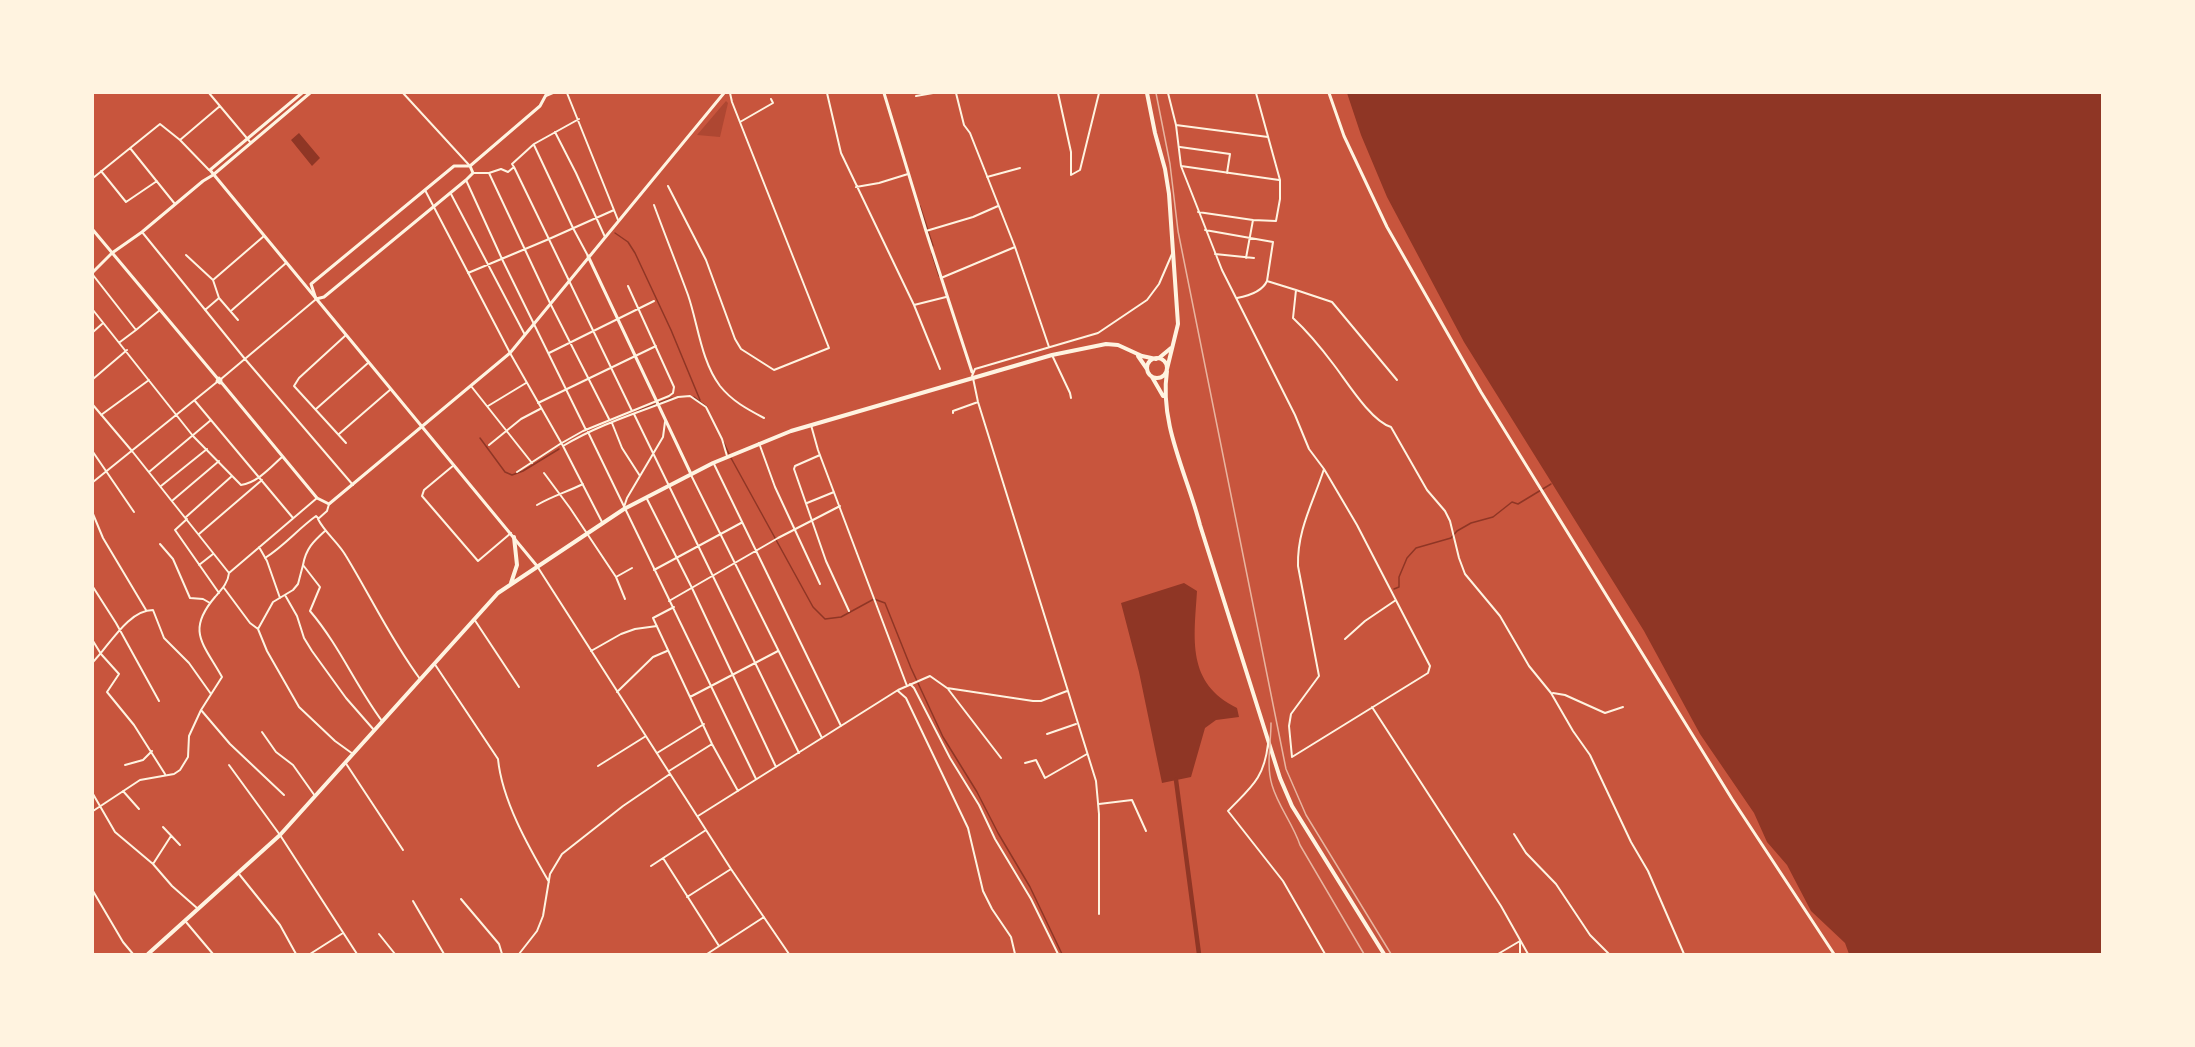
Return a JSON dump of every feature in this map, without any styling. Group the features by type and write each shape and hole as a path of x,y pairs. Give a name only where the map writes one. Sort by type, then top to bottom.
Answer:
{"main road":[{"path":"1147,93 1165,169 1173,251 1178,324 1164,390 1171,435 1192,494 1280,778 1292,806 1384,954"},
{"path":"1148,371 1150,361 1169,351 1176,339"},
{"path":"148,954 184,919 280,835 498,593 602,522 646,497 728,456 811,425 973,375 1106,344 1124,347 1142,359 1165,400"},
{"path":"1135,353 1165,362 1167,370"},
{"path":"1151,375 1160,377 1167,370"},
{"path":"511,584 517,565 512,535"}],"street":[{"path":"209,93 251,143"},
{"path":"206,179 210,170 302,93"},
{"path":"136,330 93,273 112,253 213,175 310,93"},
{"path":"403,93 470,166 473,173"},
{"path":"316,299 311,284 454,166 470,166 540,106 547,94 554,93"},
{"path":"567,93 618,220"},
{"path":"318,519 327,511 329,504 510,353 724,93"},
{"path":"668,186 706,260 735,339 741,349 774,370 829,348 730,93"},
{"path":"827,93 842,153 856,187 930,340 940,369"},
{"path":"884,93 973,375 978,402 1096,781 1099,804 1099,914"},
{"path":"916,96 933,93"},
{"path":"956,93 964,125 970,134 1015,247 1049,346"},
{"path":"1059,93 1071,152 1071,175 1080,170 1099,93"},
{"path":"1168,93 1176,125 1181,166 1215,254 1295,415 1309,449 1324,469 1357,525 1430,666 1428,673 1292,757 1289,726 1291,714 1317,682 1319,676 1298,566 1298,548 1301,528 1312,506 1324,469"},
{"path":"1198,212 1253,220 1276,220 1280,199 1280,180 1256,93"},
{"path":"1329,93 1344,136 1387,227 1481,392 1732,799 1834,954"},
{"path":"740,122 773,103 771,99"},
{"path":"180,140 220,106"},
{"path":"579,119 534,144 512,164 799,753"},
{"path":"93,178 160,124 210,170 537,566 731,869 789,954"},
{"path":"1176,125 1268,137"},
{"path":"555,132 605,237"},
{"path":"534,144 719,534 822,738"},
{"path":"1179,146 1230,154 1227,173"},
{"path":"129,148 175,204"},
{"path":"1181,166 1280,180"},
{"path":"93,482 195,401 316,299 324,297 473,173 489,173 501,169 508,172 514,167"},
{"path":"987,177 1020,168"},
{"path":"102,171 126,202 157,181"},
{"path":"489,173 550,303 611,421 622,448 640,476"},
{"path":"856,187 908,174"},
{"path":"466,180 502,259 567,388 653,570 674,607 756,780"},
{"path":"425,190 602,522"},
{"path":"450,193 525,335"},
{"path":"654,205 688,296 709,367 718,384 729,396 738,404 764,418"},
{"path":"926,231 974,217 998,206"},
{"path":"468,273 614,210"},
{"path":"1246,258 1253,220"},
{"path":"93,230 316,498 329,504"},
{"path":"1205,230 1273,243 1265,285 1250,296 1237,298"},
{"path":"142,232 245,359 353,485"},
{"path":"213,280 264,236"},
{"path":"941,278 1015,247"},
{"path":"973,375 975,369 1098,333 1140,306 1153,294 1173,251"},
{"path":"1215,254 1254,258"},
{"path":"186,255 213,280 219,298 232,310 238,320"},
{"path":"232,310 286,263"},
{"path":"1267,281 1332,302 1397,380"},
{"path":"517,472 587,431 673,393 674,387 628,286"},
{"path":"1296,290 1293,318 1334,364 1369,412 1385,426 1391,428 1427,490 1450,520 1464,574 1500,616 1529,666 1551,693 1590,755 1630,842 1648,871 1684,954"},
{"path":"914,305 947,296"},
{"path":"205,310 219,298"},
{"path":"549,353 654,301"},
{"path":"93,310 193,436 241,485 259,477 282,457"},
{"path":"120,342 160,310"},
{"path":"93,332 103,323"},
{"path":"346,336 299,378 294,386 346,443"},
{"path":"538,403 656,346"},
{"path":"93,379 127,350"},
{"path":"1052,356 1071,398"},
{"path":"316,409 369,362"},
{"path":"101,415 149,380"},
{"path":"488,406 526,383"},
{"path":"471,386 532,463"},
{"path":"339,434 391,389"},
{"path":"633,412 678,397 690,396 706,407 728,456"},
{"path":"195,401 293,518"},
{"path":"953,413 962,407 978,402"},
{"path":"93,405 187,518 229,573"},
{"path":"489,445 521,419 541,409"},
{"path":"149,472 211,420"},
{"path":"624,509 627,498 663,437 665,422"},
{"path":"811,425 820,455 909,684 919,697 950,758 979,804 995,839 1031,899 1058,954"},
{"path":"759,443 775,487 820,584"},
{"path":"161,486 207,449"},
{"path":"93,452 134,512"},
{"path":"820,455 795,466 826,561 849,610"},
{"path":"172,500 219,461"},
{"path":"713,463 841,726"},
{"path":"454,465 424,490 422,496 478,561 512,535"},
{"path":"544,473 616,577 625,599"},
{"path":"219,593 174,530 232,476"},
{"path":"199,534 262,480"},
{"path":"537,505 554,495 560,495 583,484"},
{"path":"807,503 834,492"},
{"path":"646,497 692,588 776,767"},
{"path":"93,811 140,780 174,774 184,765 188,758 189,736 201,710 222,677 204,644 198,628 199,619 224,588 229,573 316,498"},
{"path":"669,601 778,538 840,506"},
{"path":"93,514 103,538 146,610"},
{"path":"265,558 278,550 316,516 341,547 400,651 420,679"},
{"path":"653,570 741,523"},
{"path":"258,629 273,602 285,596 298,584 308,547 326,531"},
{"path":"160,544 173,559 190,598 202,599 210,603"},
{"path":"259,547 280,598"},
{"path":"199,565 214,554"},
{"path":"303,565 320,587 310,611 331,639 369,704 382,721"},
{"path":"616,577 632,568"},
{"path":"93,587 159,701"},
{"path":"224,588 250,623 258,629 267,651 299,707 335,741 353,754"},
{"path":"285,596 297,616 304,638 312,651 345,698 374,730"},
{"path":"1345,639 1365,621 1396,600"},
{"path":"674,607 653,618 712,744 738,791"},
{"path":"93,662 114,639 119,629 146,610 153,609 164,638 189,663 212,694"},
{"path":"474,618 519,687"},
{"path":"591,651 621,634 635,629 657,626"},
{"path":"93,641 119,674 107,692 152,751 165,775"},
{"path":"617,692 653,657 669,650"},
{"path":"690,697 778,651"},
{"path":"434,663 498,759 500,776 514,815 549,882"},
{"path":"698,816 898,690 930,676 947,688 1001,758"},
{"path":"947,688 1032,701 1041,701 1067,690"},
{"path":"898,690 906,698 968,828 983,891 1011,938 1015,954"},
{"path":"1551,693 1565,695 1605,713 1623,707"},
{"path":"1372,707 1501,906 1528,954"},
{"path":"201,710 230,744 284,795"},
{"path":"657,753 704,724"},
{"path":"1047,734 1077,724"},
{"path":"262,732 276,752 293,765 315,796"},
{"path":"598,766 646,736"},
{"path":"1269,738 1267,758 1256,784 1228,811 1283,881 1325,954"},
{"path":"519,954 537,931 543,916 550,874 566,850 623,806 712,744"},
{"path":"125,765 138,762 152,751"},
{"path":"1024,763 1036,760 1045,778 1087,754"},
{"path":"345,762 403,850"},
{"path":"229,765 280,835 357,954"},
{"path":"123,790 139,808"},
{"path":"93,794 115,832 153,864 172,886 197,908"},
{"path":"1099,804 1132,800 1146,831"},
{"path":"163,827 180,845"},
{"path":"651,866 706,830"},
{"path":"1514,834 1526,853 1556,884 1590,935 1609,954"},
{"path":"153,864 171,836"},
{"path":"663,858 719,946"},
{"path":"687,897 731,869"},
{"path":"238,873 280,926 296,954"},
{"path":"93,891 133,954"},
{"path":"461,899 499,944 502,954"},
{"path":"413,901 444,954"},
{"path":"707,954 765,917"},
{"path":"184,919 213,954"},
{"path":"310,954 343,933"},
{"path":"379,934 395,954"},
{"path":"1498,954 1520,941"},
{"path":"1520,941 1520,954"},
{"path":"1600,954 1606,950"}],"shaded area":[{"path":"1347,93 2102,93 2102,954 1849,954 1845,943 1811,911 1787,865 1767,842 1754,813 1700,734 1644,631 1464,342 1387,197 1361,135"},
{"path":"726,101 728,103 720,137 697,135"},
{"path":"299,133 320,158 312,166 291,140"},
{"path":"1184,583 1197,591 1195,643 1201,673 1209,686 1221,698 1237,708 1239,717 1216,720 1205,728 1191,777 1162,783 1139,672 1121,603"}],"waterway":[{"path":"920,206 933,246"},
{"path":"615,233 628,242 635,253 700,400"},
{"path":"932,254 939,276"},
{"path":"694,397 707,407"},
{"path":"638,411 672,398"},
{"path":"480,438 505,472 512,475 523,471 559,449"},
{"path":"724,443 729,454"},
{"path":"731,458 813,607 825,619 841,617 874,599 885,603 911,668 943,737 977,792 1030,887 1062,954"},
{"path":"1394,589 1399,587 1399,577 1407,558 1416,548 1451,538 1457,531 1471,523 1493,517 1512,502 1518,504 1551,484"},
{"path":"1176,780 1199,954"}],"railway":[{"path":"1156,93 1170,164 1178,231 1286,769 1306,815 1391,954"},
{"path":"1271,723 1269,770 1275,793 1300,845 1364,954"}]}
